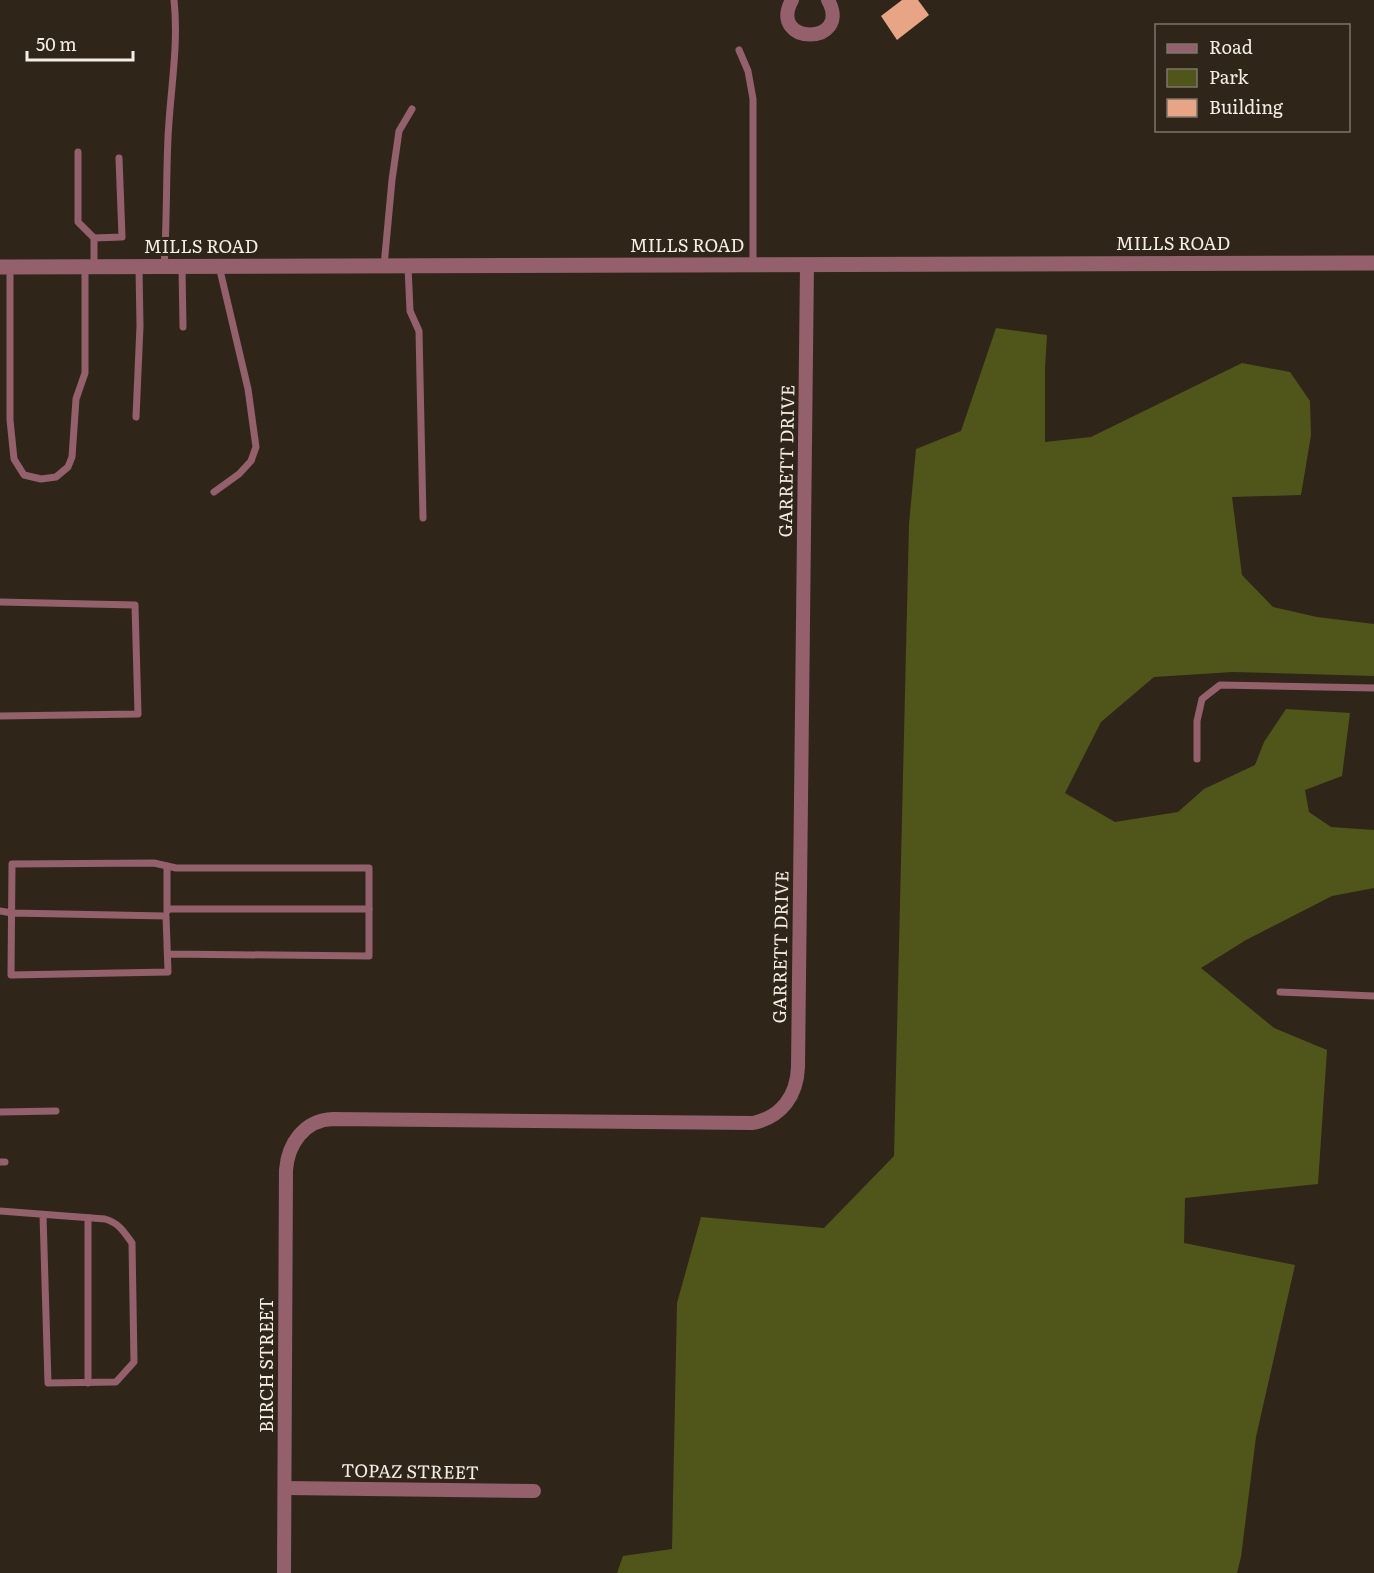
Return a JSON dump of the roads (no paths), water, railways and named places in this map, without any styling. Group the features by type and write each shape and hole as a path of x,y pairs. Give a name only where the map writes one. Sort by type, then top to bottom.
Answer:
{"street":[{"path":"792,0 788,8 789,23 799,33 807,36 821,33 831,22 832,7 828,0"},
{"name":"MILLS ROAD","path":"5,267 1374,263"},
{"name":"GARRETT DRIVE","path":"287,1156 299,1135 313,1124 328,1119 753,1123 774,1115 790,1099 796,1084 798,1067 807,265"},
{"name":"BIRCH STREET","path":"284,1573 287,1156"},
{"name":"TOPAZ STREET","path":"285,1488 534,1491"}],"lane":[{"path":"164,267 168,139 175,35 174,0"},
{"path":"739,50 748,71 753,99 753,265"},
{"path":"384,266 399,132 412,109"},
{"path":"78,152 78,222 94,238 122,237 119,158"},
{"path":"5,267 9,420 14,459 24,475 41,479 56,477 68,467 72,457 76,399 85,373 90,266 94,238"},
{"path":"214,492 239,474 251,460 256,447 248,389 219,266"},
{"path":"408,266 410,311 419,331 423,519"},
{"path":"136,417 140,326 139,267"},
{"path":"182,267 183,327"},
{"path":"0,602 135,605 138,714 0,716"},
{"path":"1197,759 1197,721 1202,699 1220,685 1374,688"},
{"path":"167,866 168,972 11,975 12,864 154,863 176,868 369,868 369,956 168,954"},
{"path":"0,912 167,913 369,909"},
{"path":"1280,992 1374,996"},
{"path":"0,1112 56,1111"},
{"path":"0,1211 88,1218 114,1222 132,1243 134,1362 116,1382 48,1383 43,1215"},
{"path":"88,1218 88,1383"}]}
